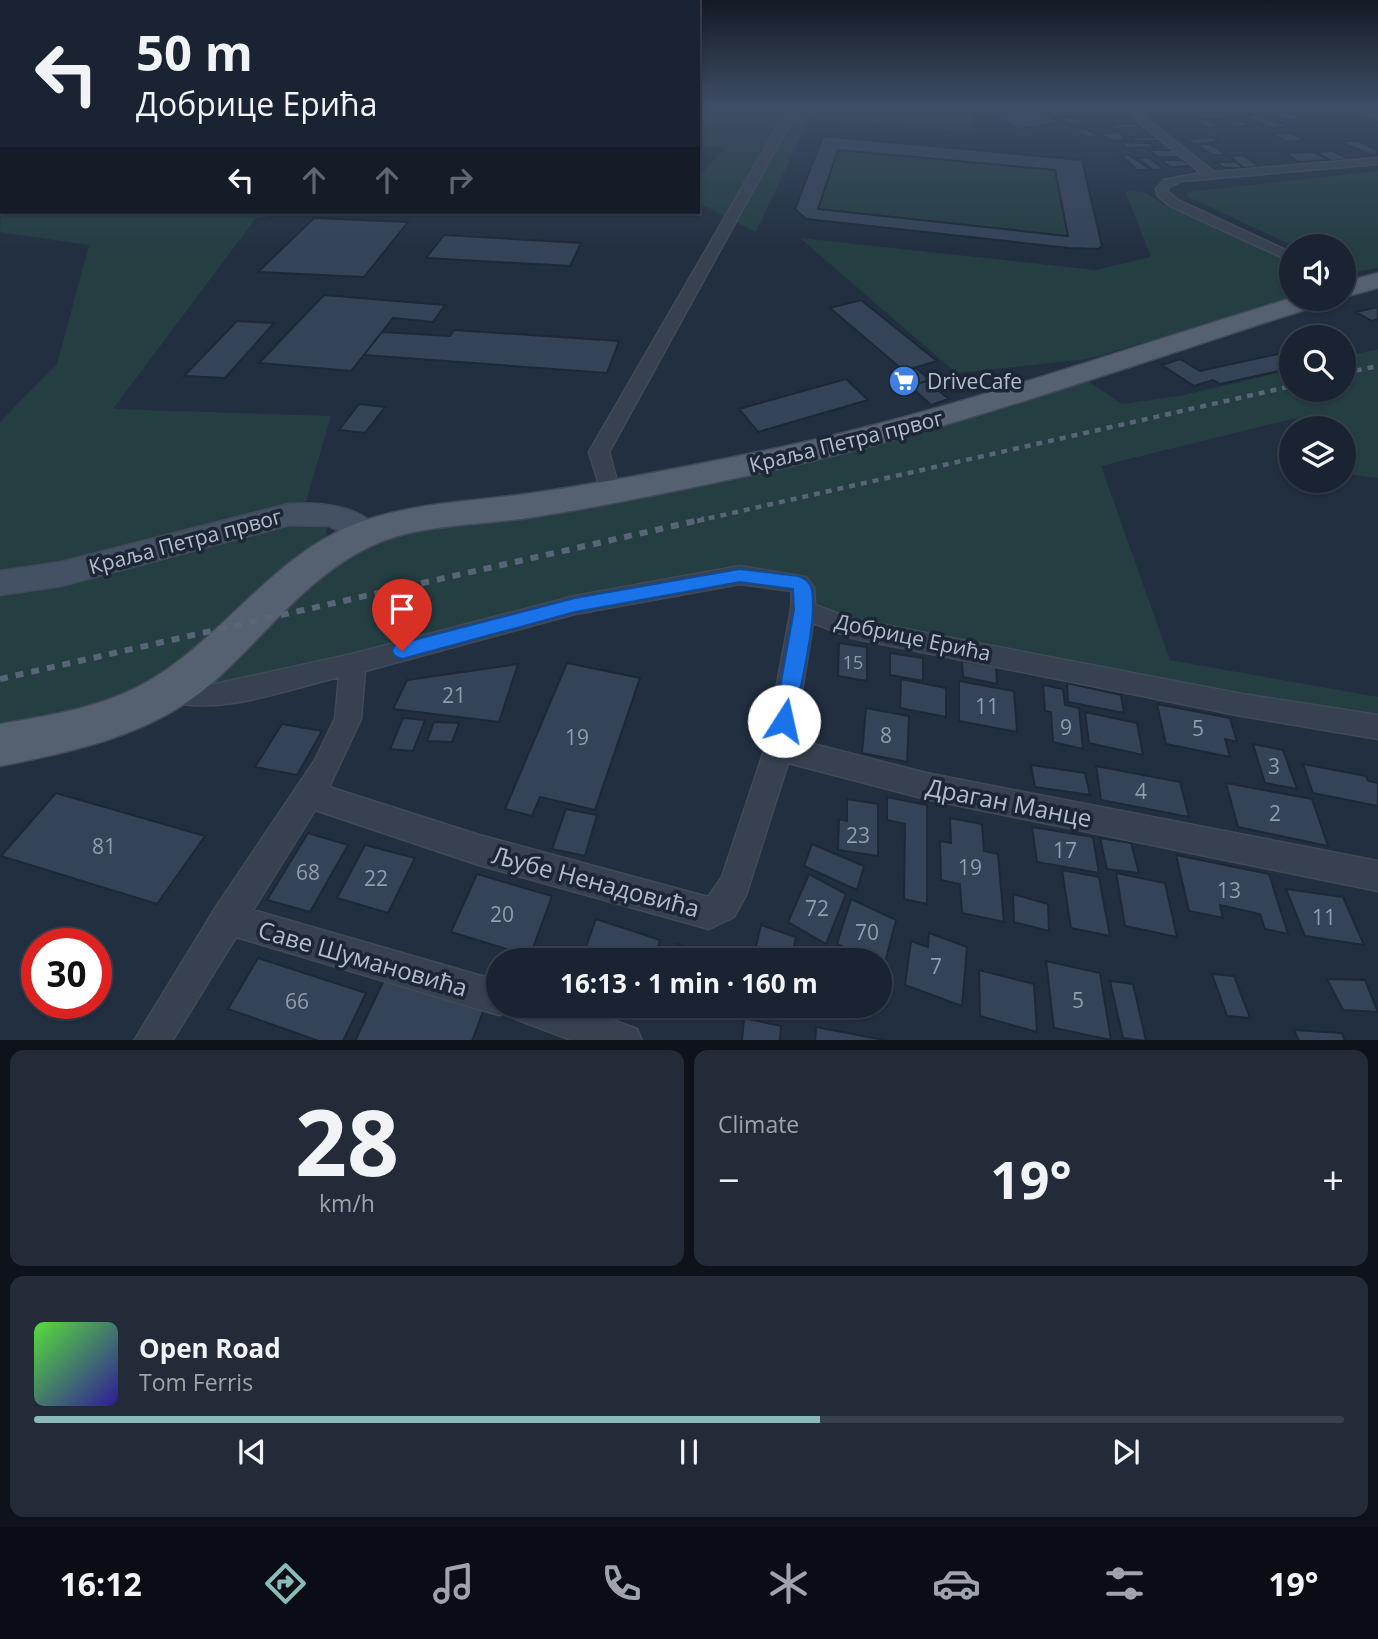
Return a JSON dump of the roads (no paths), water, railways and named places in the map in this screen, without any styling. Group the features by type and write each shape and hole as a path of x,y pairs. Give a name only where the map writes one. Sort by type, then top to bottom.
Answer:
{"main road":[{"path":"1356,285 1378,280"},
{"name":"Краља Петра првог","path":"0,745 93,726 138,709 170,691 277,590 311,565 366,534 408,522 610,492 796,456 892,432 1279,310"},
{"name":"Краља Петра првог","path":"0,583 61,574 277,516 303,512 328,514 357,525 366,534"}],"street":[{"path":"610,492 599,452 768,154"},
{"path":"1184,154 1211,175"},
{"path":"1279,252 1174,203 1161,193 1164,183 1211,175 1378,161"},
{"path":"170,691 188,696 215,695 352,664 575,605 740,575 798,583 803,588 803,610 779,748"},
{"name":"Добрице Ерића","path":"803,610 852,628 1242,705 1378,727"},
{"path":"151,1040 309,794 346,731 353,705 352,664"},
{"name":"Љубе Ненадовића","path":"309,794 480,850 709,913 723,906 735,884 779,748"},
{"name":"Драган Манце","path":"779,748 926,786 1378,876"},
{"name":"Саве Шумановића","path":"227,918 486,994"},
{"path":"559,1018 622,1040"}],"railway":[{"path":"1356,371 1378,366"},
{"path":"697,521 1279,389"},
{"path":"0,679 704,519"}],"place":[{"name":"DriveCafe","path":"904,381"}]}
